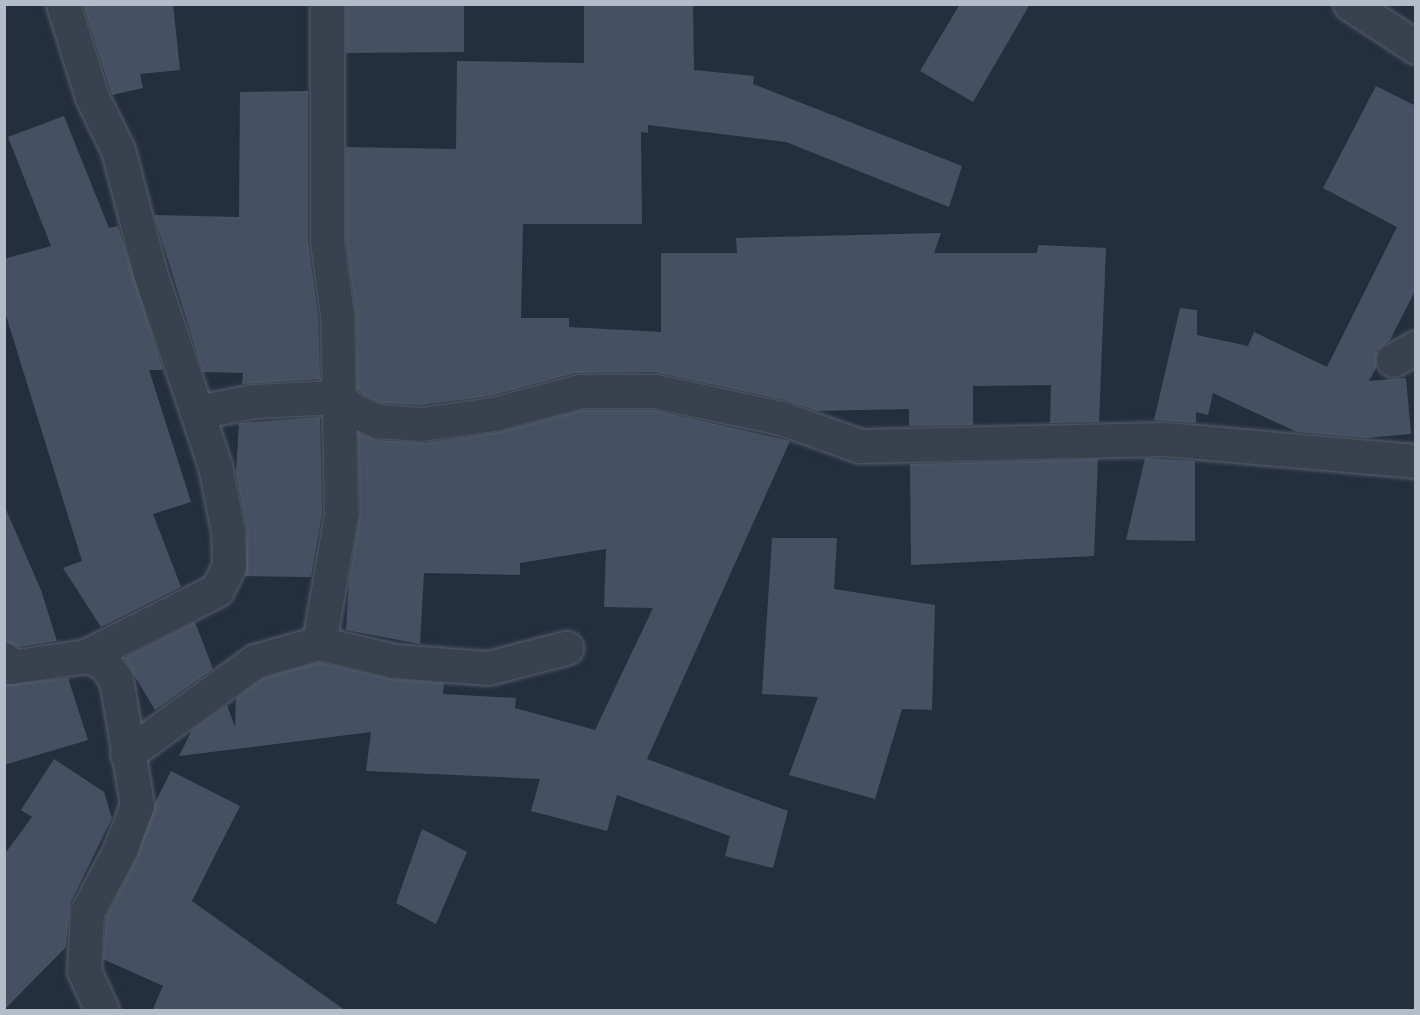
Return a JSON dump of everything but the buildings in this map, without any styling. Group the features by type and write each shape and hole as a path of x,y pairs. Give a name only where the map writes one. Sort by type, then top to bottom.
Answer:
{"street":[{"path":"6,665 86,656 217,590 229,566 228,531 215,466 150,273 118,150 92,98 63,4"},
{"path":"319,643 340,514 337,314 327,241 327,4"},
{"path":"1350,4 1416,47"},
{"path":"197,412 254,401 337,397 354,411 376,421 422,424 494,414 580,391 655,391 782,418 860,446 1164,439 1416,461"},
{"path":"127,754 255,661 319,643 394,661 488,668 566,648"},
{"path":"86,656 103,662 116,679 137,805 120,850 87,912 84,971 102,1011"}]}
